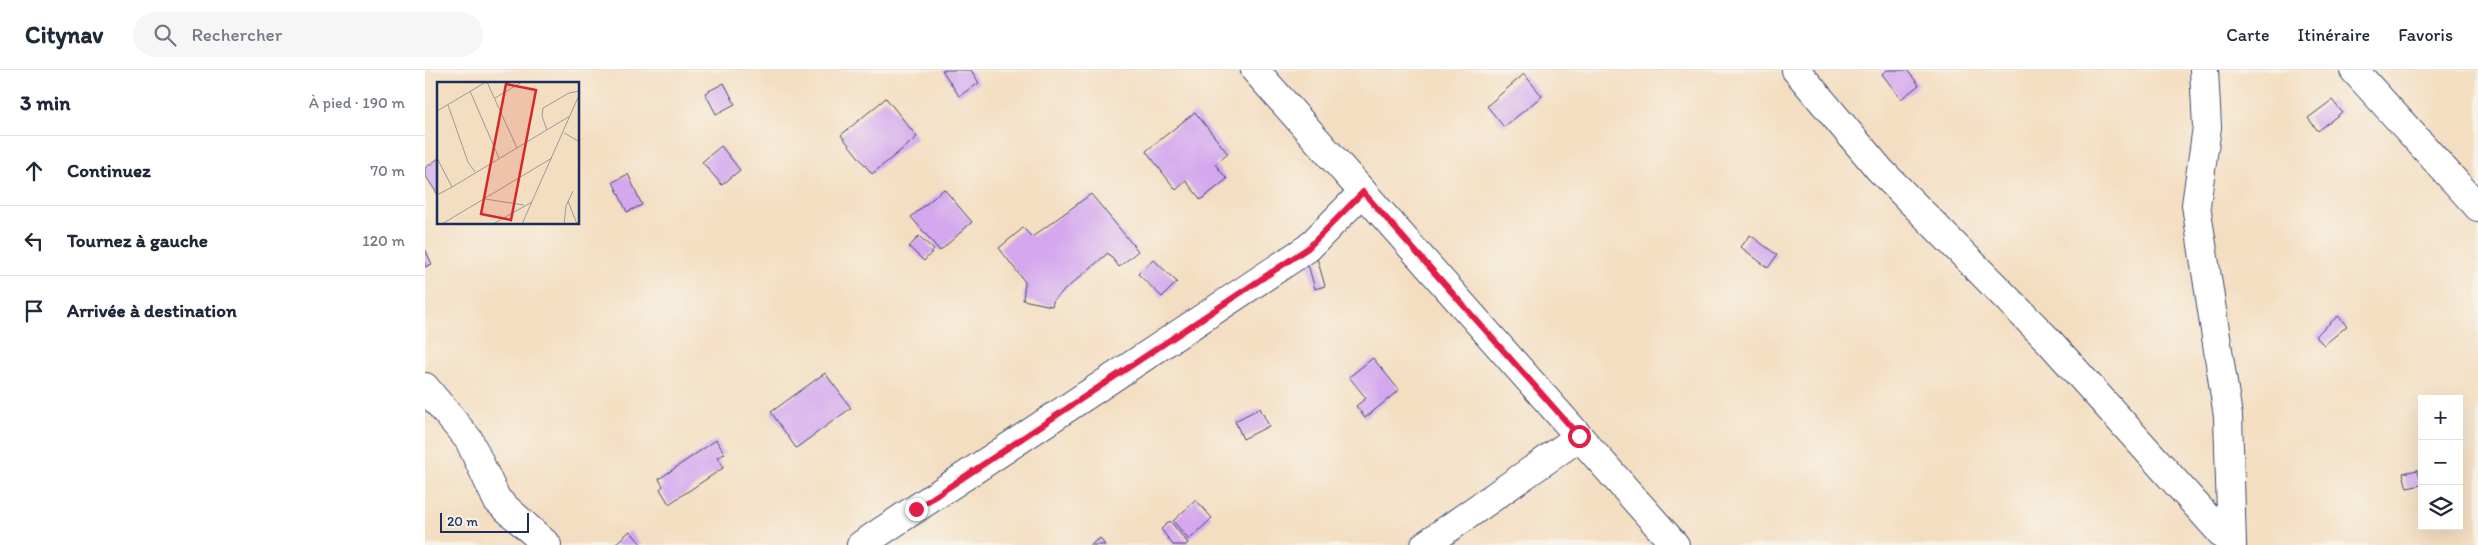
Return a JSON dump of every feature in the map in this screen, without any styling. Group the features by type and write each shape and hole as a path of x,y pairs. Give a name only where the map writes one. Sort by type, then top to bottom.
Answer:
{"street":[{"path":"1255,70 1675,545"},
{"path":"1796,70 1880,170 2049,341 2232,545"},
{"path":"2204,70 2207,127 2196,205 2228,416 2232,545"},
{"path":"2354,70 2478,207"},
{"path":"861,545 1308,248 1363,192"},
{"path":"425,387 469,440 497,500 547,545"},
{"path":"1425,545 1579,436"}],"building":[{"path":"942,70 971,70 979,83 959,96"},
{"path":"1887,70 1907,70 1919,85 1901,99 1882,74"},
{"path":"1524,74 1542,96 1504,127 1487,106"},
{"path":"724,83 735,104 716,114 705,93"},
{"path":"886,98 917,137 872,174 841,135"},
{"path":"2332,100 2342,112 2318,131 2308,118"},
{"path":"1195,112 1228,154 1215,164 1227,179 1201,200 1186,181 1176,190 1146,151"},
{"path":"721,146 740,170 722,185 702,162"},
{"path":"437,159 437,193 425,175 425,168"},
{"path":"628,174 642,205 627,212 613,182"},
{"path":"944,189 972,222 940,251 911,217"},
{"path":"1091,194 1138,251 1119,267 1108,253 1054,299 1052,306 1023,300 1025,282 999,248 1023,228 1032,237"},
{"path":"1750,235 1777,255 1768,268 1741,247"},
{"path":"919,236 934,250 924,261 909,247"},
{"path":"425,249 432,264 425,267"},
{"path":"1317,258 1325,286 1315,289 1307,261"},
{"path":"1153,259 1177,282 1162,297 1138,274"},
{"path":"2338,316 2347,326 2324,345 2315,336"},
{"path":"1373,358 1399,390 1365,418 1356,406 1366,398 1349,377"},
{"path":"825,373 851,408 796,448 771,412"},
{"path":"1260,408 1269,426 1243,439 1235,421"},
{"path":"716,440 725,454 717,457 723,468 669,504 660,489 663,486 659,479"},
{"path":"2418,470 2418,486 2407,488 2403,473"},
{"path":"1196,500 1212,518 1189,540 1173,521"},
{"path":"1170,521 1188,543 1186,545 1173,545 1161,529"},
{"path":"630,531 642,545 615,544"},
{"path":"1100,538 1105,545 1090,545"}],"route":[{"path":"916,509 1260,278 1308,248 1363,192 1579,436"}]}
